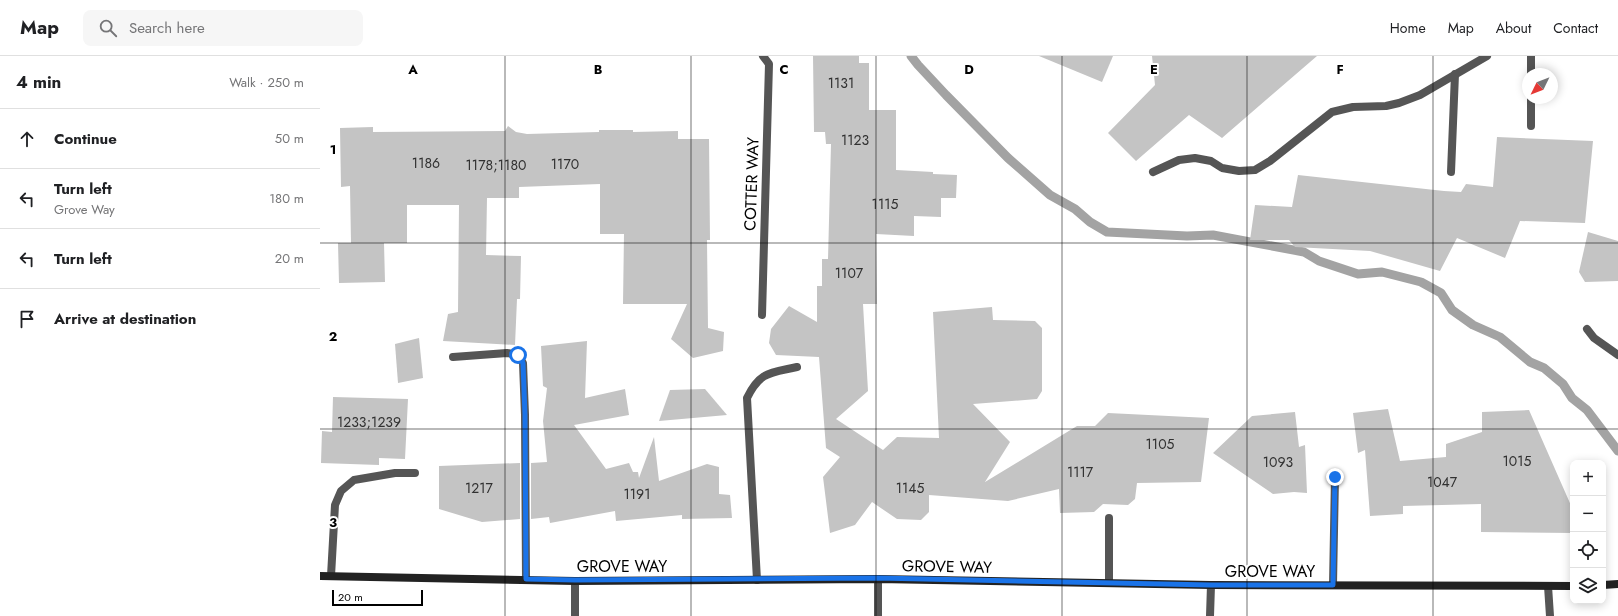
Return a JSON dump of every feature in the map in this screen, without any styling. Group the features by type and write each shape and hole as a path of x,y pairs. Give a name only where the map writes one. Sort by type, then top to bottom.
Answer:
{"main road":[{"name":"GROVE WAY","path":"320,576 575,580 757,580 878,578 1211,585 1570,586"},
{"path":"1606,585 1618,584"}],"street":[{"name":"COTTER WAY","path":"762,315 769,64 763,56"},
{"path":"1153,172 1179,160 1195,158 1211,161 1222,168 1239,171 1255,170 1270,161 1332,112 1353,107 1386,106 1399,103 1420,95 1487,56"},
{"path":"1531,56 1531,68"},
{"path":"1451,172 1455,74"},
{"path":"1531,104 1532,126"},
{"path":"1587,329 1594,338 1618,355"},
{"path":"453,357 507,353 518,355 523,363 525,415 526,579"},
{"path":"757,580 747,398 753,386 767,374 797,367"},
{"path":"331,576 335,504 341,491 354,480 395,474 415,474"},
{"path":"1333,585 1335,477"},
{"path":"1109,518 1109,583"},
{"path":"878,578 878,616"},
{"path":"575,580 575,616"},
{"path":"1210,616 1211,585"},
{"path":"1548,586 1550,616"}],"building":[{"path":"813,56 859,56 859,63 869,63 869,110 896,110 896,170 957,175 956,198 941,198 941,217 914,216 914,236 876,234 877,304 863,304 868,391 836,419 883,450 897,437 939,438 933,312 992,307 993,320 1035,321 1042,328 1042,391 1037,399 973,404 1010,442 985,482 1077,426 1095,426 1108,413 1209,418 1201,482 1137,483 1135,499 1128,505 1103,504 1094,512 1060,513 1059,489 1008,501 929,495 929,512 921,520 897,519 872,502 855,525 830,533 823,477 840,457 826,448 819,357 776,355 769,343 771,329 789,306 817,322 817,286 822,286 822,259 828,259 831,144 826,144 825,132 814,132"},
{"path":"1039,56 1113,56 1102,82"},
{"path":"1152,56 1317,56 1222,138 1189,115 1136,161 1108,133 1155,85"},
{"path":"508,126 516,132 527,134 599,132 599,130 633,130 633,132 678,131 678,139 709,139 710,240 707,240 708,328 724,332 723,351 693,358 671,339 687,304 623,304 624,234 600,234 600,184 519,187 519,198 487,198 486,255 521,256 520,299 517,299 515,345 443,341 448,314 458,312 459,205 407,205 407,243 384,243 385,282 339,283 338,243 351,243 350,186 341,187 340,128 373,127 373,132 505,131"},
{"path":"1497,137 1593,141 1585,223 1520,221 1505,258 1457,238 1440,271 1370,251 1295,247 1289,240 1250,240 1255,205 1292,207 1298,175 1444,191 1461,192 1466,184 1493,187"},
{"path":"1588,232 1618,241 1618,281 1585,282 1579,272"},
{"path":"419,338 423,378 398,383 395,344"},
{"path":"587,341 585,398 625,389 629,415 574,425 606,469 629,463 633,472 638,472 639,478 654,437 659,481 707,464 719,467 719,494 730,495 732,518 682,519 682,515 616,521 615,511 550,523 549,517 531,519 531,463 547,462 543,421 547,388 543,386 541,346"},
{"path":"705,389 727,415 659,421 670,390"},
{"path":"333,397 408,399 405,459 379,458 379,465 321,463 322,431 332,432"},
{"path":"1388,409 1400,461 1446,457 1446,444 1482,432 1482,412 1529,410 1570,503 1570,533 1481,532 1481,504 1403,506 1403,514 1370,516 1365,450 1358,453 1353,413"},
{"path":"1295,412 1299,447 1305,445 1307,493 1294,492 1273,494 1213,453 1252,416"},
{"path":"520,463 520,519 482,522 439,509 439,466"}],"waterway":[{"path":"911,56 946,95 1008,158 1050,195 1075,209 1090,222 1107,232 1187,236 1213,235 1304,252 1319,261 1358,274 1382,272 1421,282 1441,293 1452,310 1473,325 1500,337 1530,362 1544,368 1563,384 1572,398 1587,410 1618,451"}],"route":[{"path":"518,355 523,363 525,415 526,579 757,580 878,578 1211,585 1333,585 1335,477"}]}
